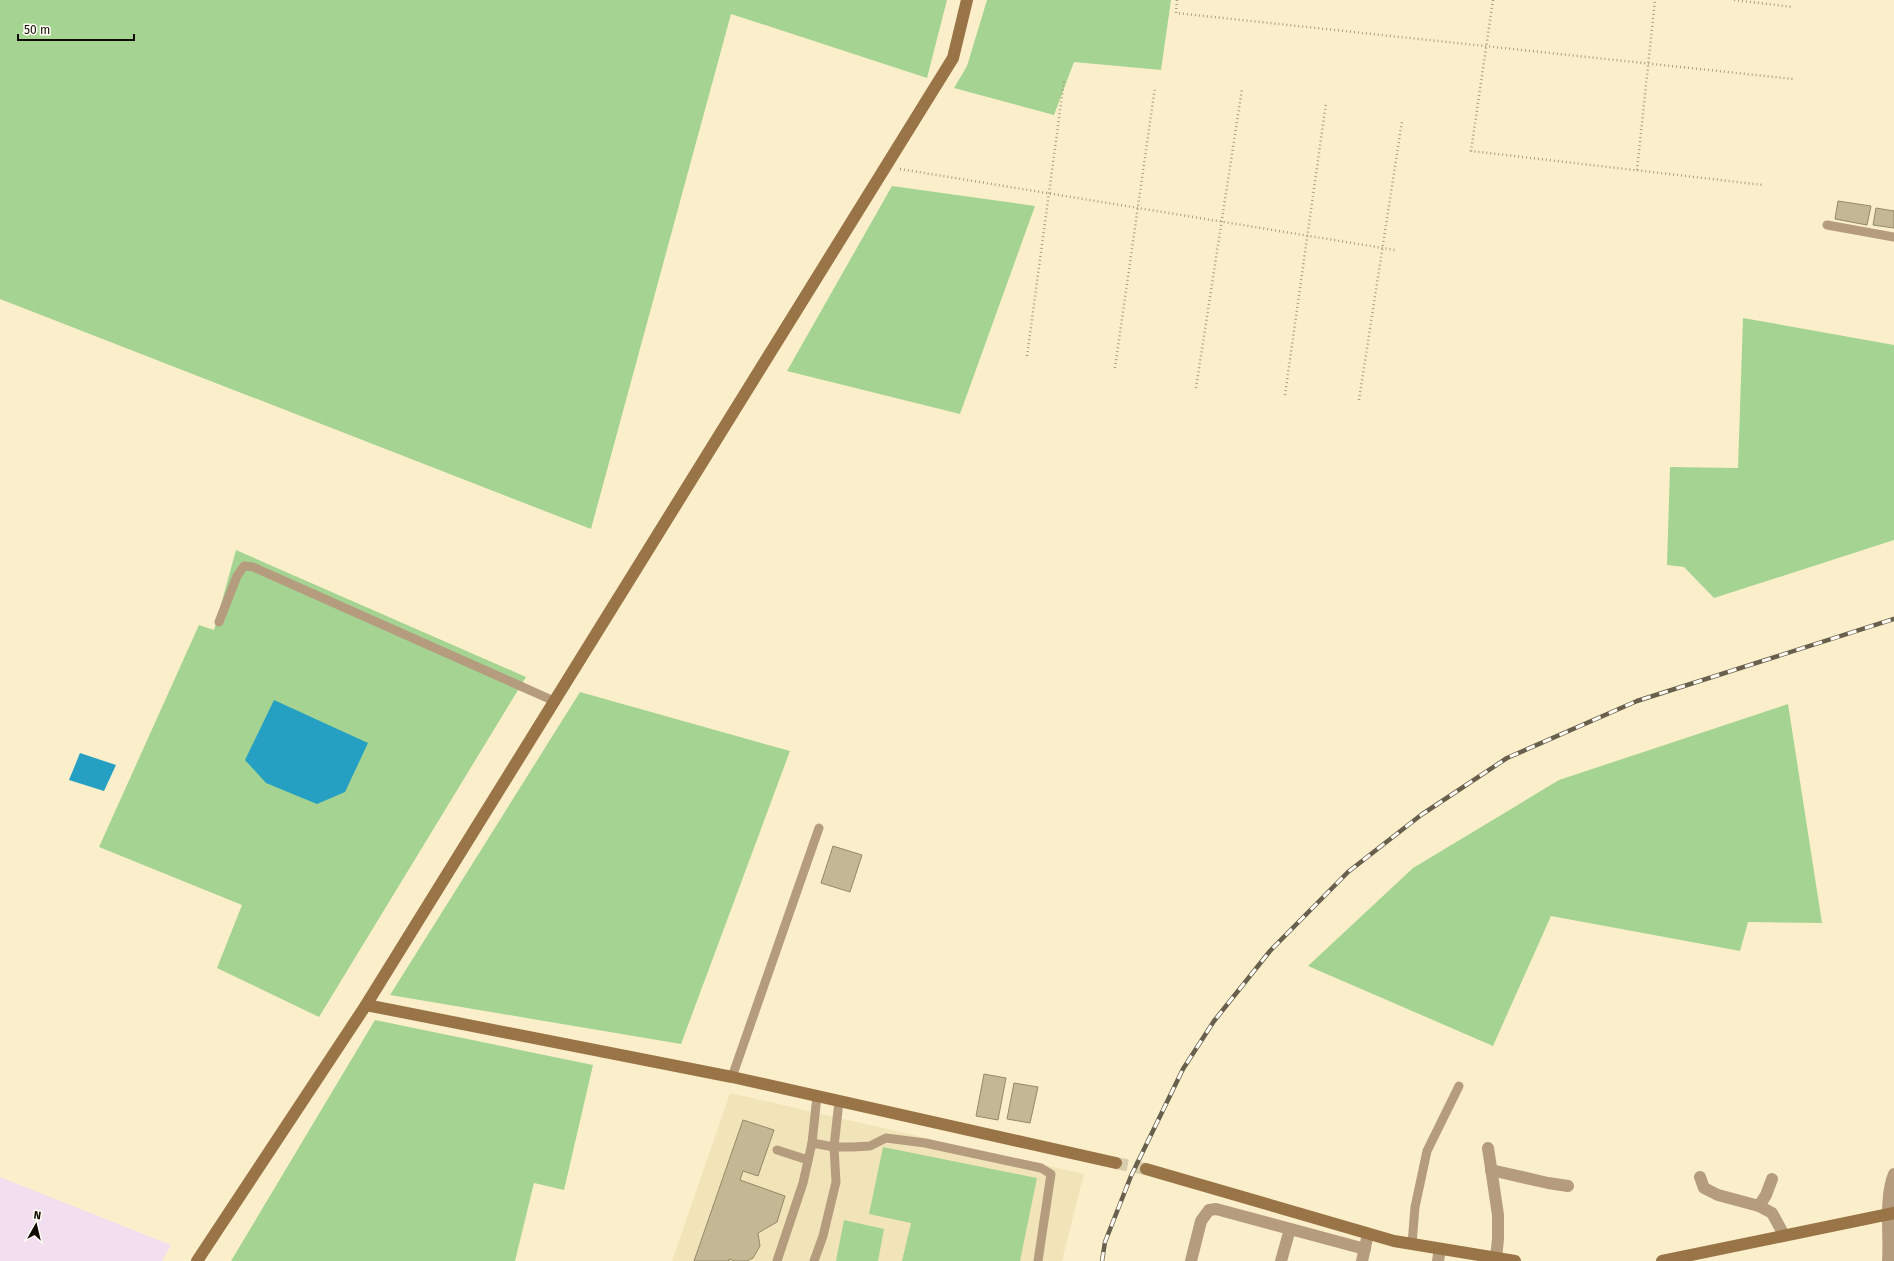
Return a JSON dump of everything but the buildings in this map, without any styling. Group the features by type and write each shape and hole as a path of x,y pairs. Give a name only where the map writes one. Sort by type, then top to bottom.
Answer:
{"main road":[{"path":"197,1261 366,1005 953,58 967,0"},
{"path":"366,1005 732,1077 1116,1163"},
{"path":"1146,1170 1394,1242 1412,1244 1439,1255 1496,1258 1515,1261"},
{"path":"1662,1261 1892,1214"}],"street":[{"path":"1488,1148 1498,1215 1496,1258"},
{"path":"1491,1170 1568,1186"},
{"path":"1888,1261 1892,1214 1888,1195 1894,1174"},
{"path":"1700,1177 1704,1188 1718,1195 1759,1206 1772,1213 1784,1235"},
{"path":"1759,1206 1766,1195 1772,1179"},
{"path":"1191,1261 1201,1221 1209,1210 1216,1209 1290,1229 1363,1255 1368,1234"},
{"path":"1281,1261 1290,1229"}],"lane":[{"path":"1826,225 1894,237"},
{"path":"219,622 237,576 244,566 253,566 554,701"},
{"path":"732,1077 819,828"},
{"path":"1412,1244 1415,1206 1427,1151 1459,1086"},
{"path":"777,1261 803,1183 812,1143 817,1096"},
{"path":"814,1261 824,1236 836,1182 834,1147 839,1101"},
{"path":"812,1143 834,1147 870,1146 886,1138 925,1143 1041,1168 1051,1174 1038,1261"},
{"path":"777,1150 808,1160"}],"path":[{"path":"1177,0 1176,13 1792,79"},
{"path":"1494,0 1471,151 1763,185"},
{"path":"1637,170 1655,0"},
{"path":"1734,0 1792,7"},
{"path":"1027,356 1064,81"},
{"path":"1115,368 1155,87"},
{"path":"1196,388 1242,89"},
{"path":"1284,395 1326,103"},
{"path":"1359,400 1402,121"},
{"path":"885,167 1395,250"}],"shaded area":[{"path":"730,1093 1084,1174 1062,1261 672,1261"},
{"path":"0,1177 171,1245 162,1261 0,1261"}],"green space":[{"path":"0,0 947,0 927,78 731,14 591,529 0,299"},
{"path":"987,0 1171,0 1161,70 1074,62 1054,115 954,88 967,66"},
{"path":"892,186 1035,206 960,414 787,371"},
{"path":"1743,318 1894,345 1894,540 1714,598 1684,567 1667,565 1670,467 1738,468"},
{"path":"236,550 526,677 319,1017 217,968 242,905 99,847 199,625 214,630"},
{"path":"580,692 790,751 681,1044 390,995"},
{"path":"1788,704 1822,923 1748,922 1740,951 1551,916 1493,1046 1308,966 1413,868 1559,780"},
{"path":"375,1020 593,1065 564,1190 534,1183 515,1261 231,1261"},
{"path":"883,1147 1037,1178 1020,1261 902,1261 911,1223 869,1214"},
{"path":"844,1220 884,1229 878,1261 836,1261"}],"water":[{"path":"274,700 368,743 345,792 317,804 266,783 245,760"},
{"path":"80,753 116,765 104,791 69,780"}],"tunnel":[{"path":"1116,1163 1146,1169"}],"railway":[{"path":"1102,1261 1105,1242 1131,1176 1183,1069 1214,1021 1270,951 1348,872 1421,815 1507,758 1637,701 1894,619"}]}
